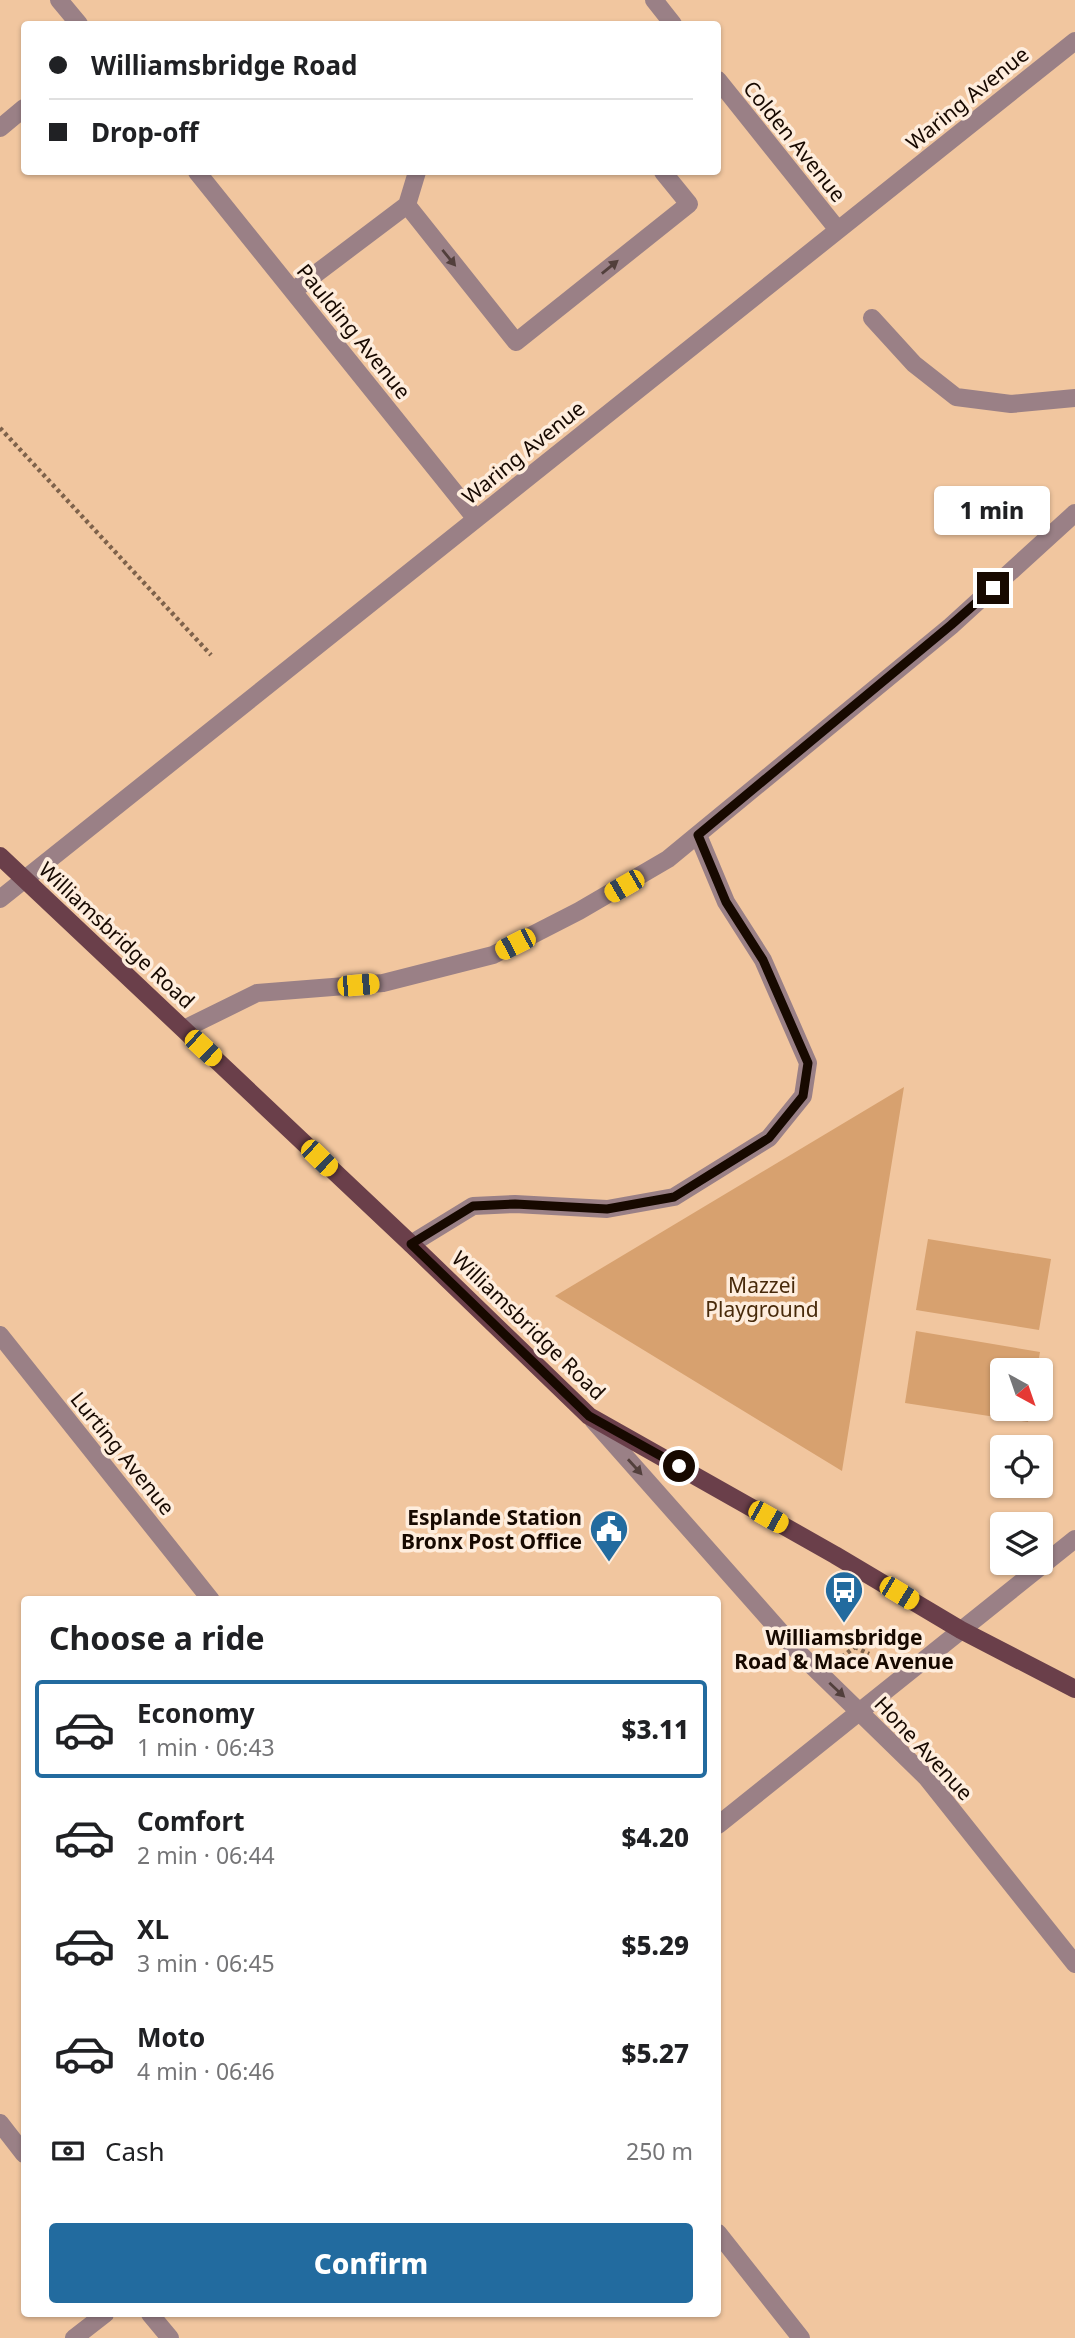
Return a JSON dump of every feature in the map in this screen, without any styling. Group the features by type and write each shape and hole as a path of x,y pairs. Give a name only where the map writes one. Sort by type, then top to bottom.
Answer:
{"main road":[{"name":"Williamsbridge Road","path":"0,856 589,1416 835,1555 961,1630 1075,1689"}],"street":[{"path":"59,0 76,21"},
{"path":"654,0 671,21"},
{"name":"Waring Avenue","path":"0,899 1075,41"},
{"name":"Colden Avenue","path":"721,84 838,230"},
{"path":"0,128 21,110"},
{"name":"Paulding Avenue","path":"199,175 476,519"},
{"path":"293,291 407,205 417,175"},
{"path":"407,205 516,342 689,204 665,175"},
{"path":"872,318 914,364 956,397 1011,404 1075,398"},
{"path":"184,1029 257,993 383,983 493,955 635,879 668,859 698,835 951,625 1075,513"},
{"path":"411,1244 473,1206 515,1204 607,1209 674,1197 769,1138 803,1096 808,1063 763,960 726,902 698,835"},
{"name":"Lurting Avenue","path":"0,1335 208,1596"},
{"name":"Hone Avenue","path":"589,1416 801,1655 926,1777 1075,1964"},
{"path":"721,1823 1075,1539"},
{"path":"0,2123 21,2150"},
{"path":"721,2237 801,2338"},
{"path":"74,2338 101,2317"},
{"path":"152,2317 170,2338"}],"path":[{"path":"0,428 211,655"},
{"path":"836,1662 869,1636"},
{"path":"855,1647 869,1654"}],"green space":[{"name":"Mazzei Playground","path":"904,1087 842,1471 555,1296"},
{"path":"928,1239 1051,1259 1039,1330 916,1310"},
{"path":"916,1331 1040,1352 1039,1358 990,1358 990,1416 905,1403"}],"place":[{"name":"Esplande Station Bronx Post Office","path":"609,1563"},
{"name":"Williamsbridge Road & Mace Avenue","path":"844,1624"}],"route":[{"path":"679,1466 589,1416 411,1244 473,1206 515,1204 607,1209 674,1197 769,1138 803,1096 808,1063 763,960 726,902 698,835 993,588"}]}
